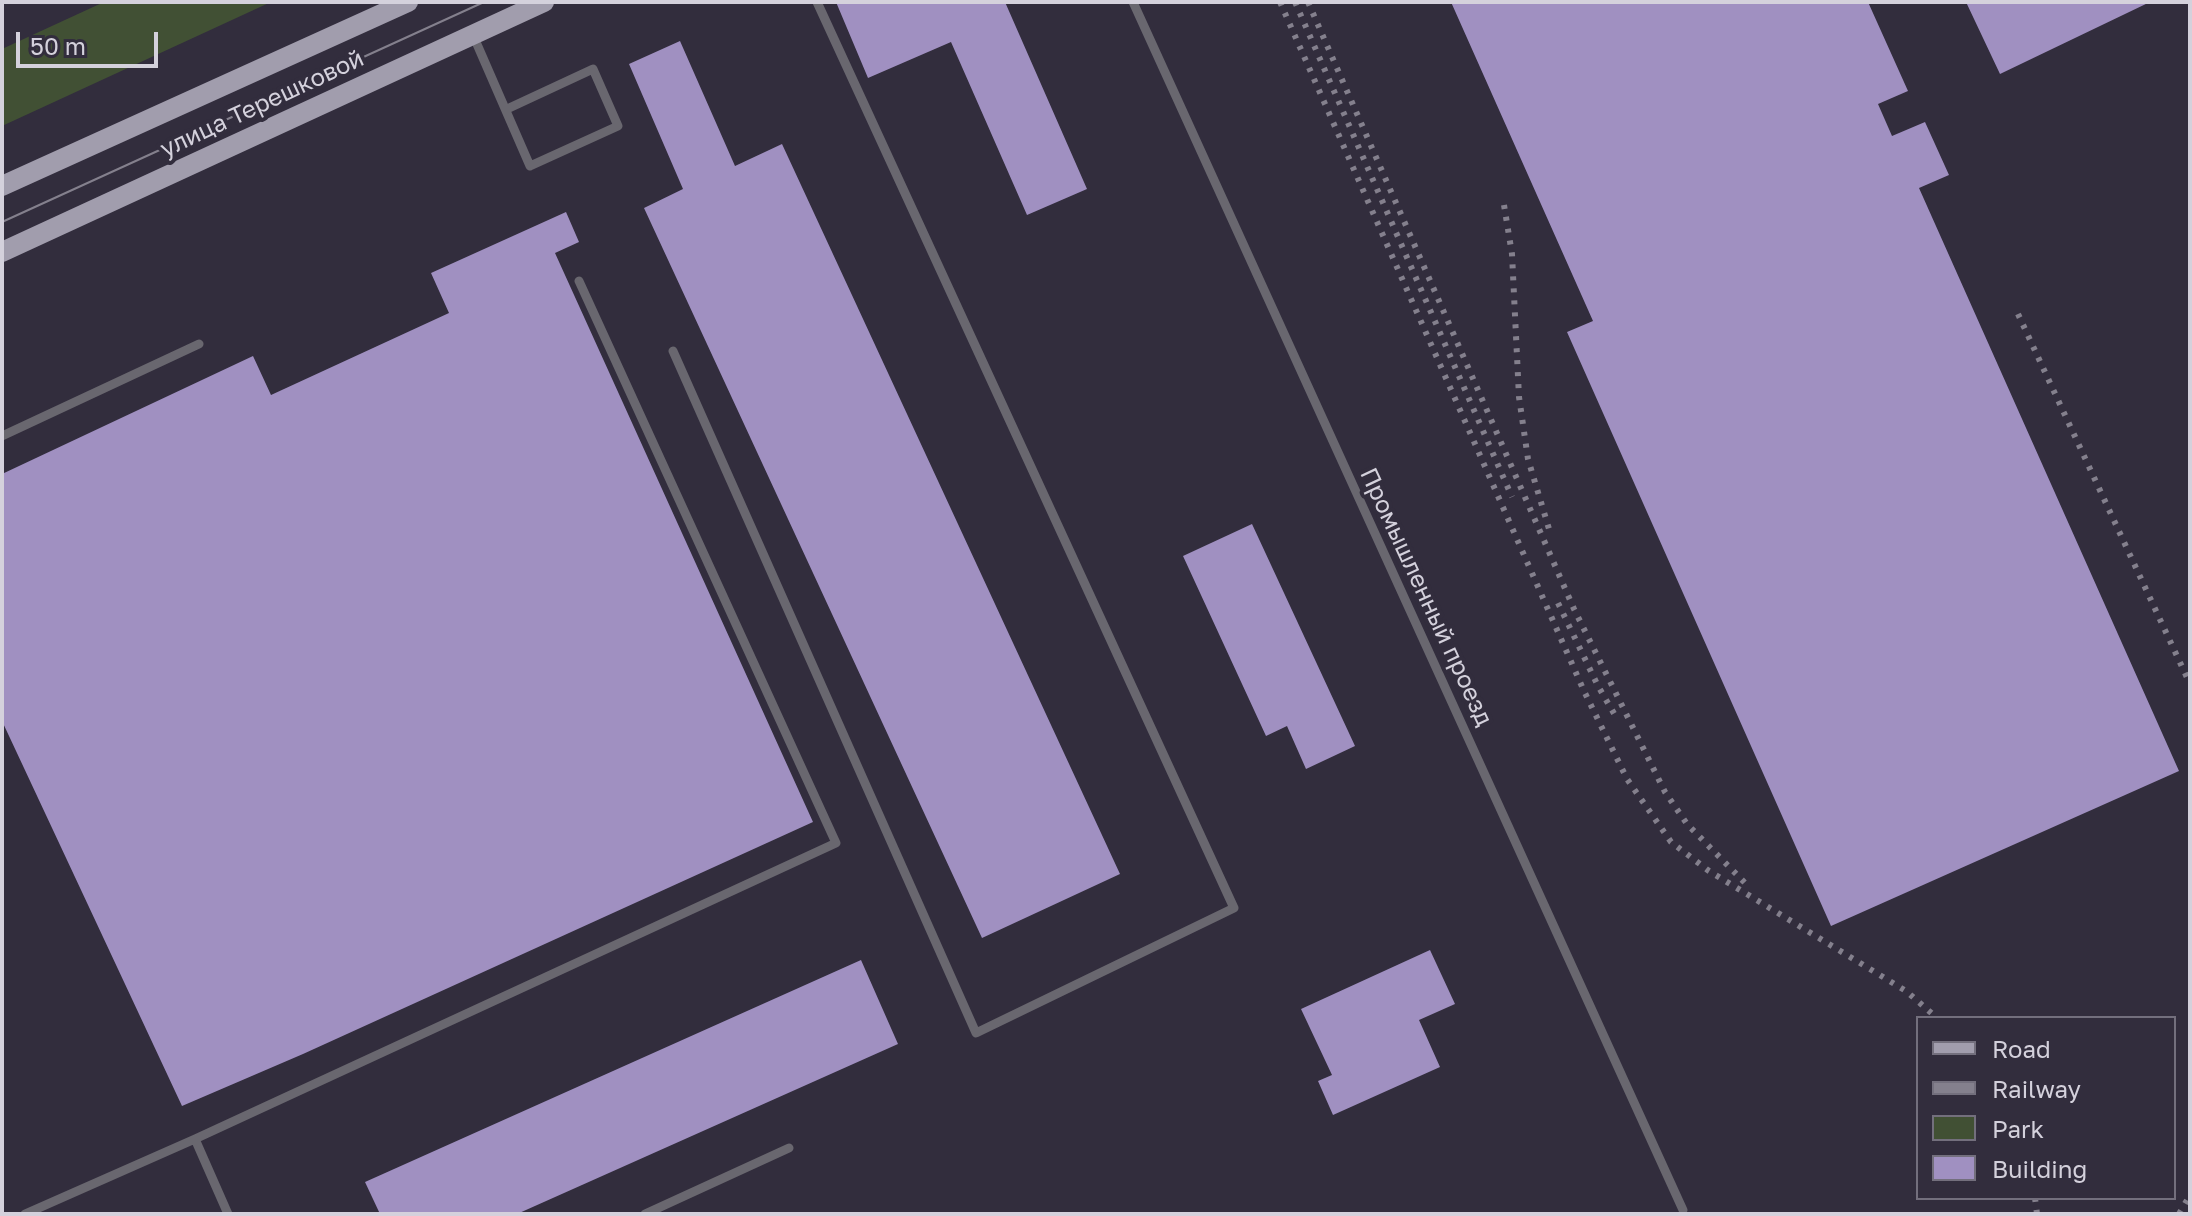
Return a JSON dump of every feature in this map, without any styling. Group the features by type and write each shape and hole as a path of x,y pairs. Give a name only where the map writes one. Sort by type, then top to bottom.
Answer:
{"main road":[{"name":"улица Терешковой","path":"2,186 408,2"},
{"name":"улица Терешковой","path":"2,252 544,2"}],"lane":[{"path":"673,351 976,1033 1234,908 817,2"},
{"name":"Промышленный проезд","path":"1133,2 1683,1210"},
{"path":"473,35 530,166 618,126 593,69 507,109"},
{"path":"25,1214 195,1139 836,843 579,281"},
{"path":"2,436 199,344"},
{"path":"195,1139 228,1214"},
{"path":"645,1214 789,1148"}],"green space":[{"path":"104,2 271,2 2,126 2,49"}],"building":[{"path":"836,2 1005,2 1087,189 1027,215 951,42 868,78"},
{"path":"1451,2 1868,2 1908,91 1878,104 1892,136 1925,122 1949,175 1919,188 2179,771 1831,926 1567,332 1593,321"},
{"path":"1966,2 2150,2 2000,74"},
{"path":"680,41 735,166 782,144 1120,874 982,938 644,208 683,189 629,64"},
{"path":"566,212 579,242 555,253 813,822 182,1106 2,721 2,474 253,356 271,395 449,313 431,273"},
{"path":"1252,524 1355,746 1306,769 1287,726 1266,736 1183,556"},
{"path":"1430,950 1455,1004 1419,1020 1440,1067 1333,1115 1318,1081 1332,1075 1301,1009"},
{"path":"861,960 898,1044 517,1214 380,1214 365,1182"}],"tram line":[{"path":"2,222 484,2"}],"railway":[{"path":"1280,2 1584,691 1627,779 1671,842 1709,871 1906,991 1935,1016"},
{"path":"1295,2 1512,497"},
{"path":"1308,2 1574,609 1665,792 1687,824 1750,888"},
{"path":"1504,205 1512,254 1519,397 1528,459 1549,529"},
{"path":"2018,314 2190,684"},
{"path":"1558,603 1616,717"},
{"path":"2179,1214 2190,1195"},
{"path":"2035,1200 2037,1214"}]}
